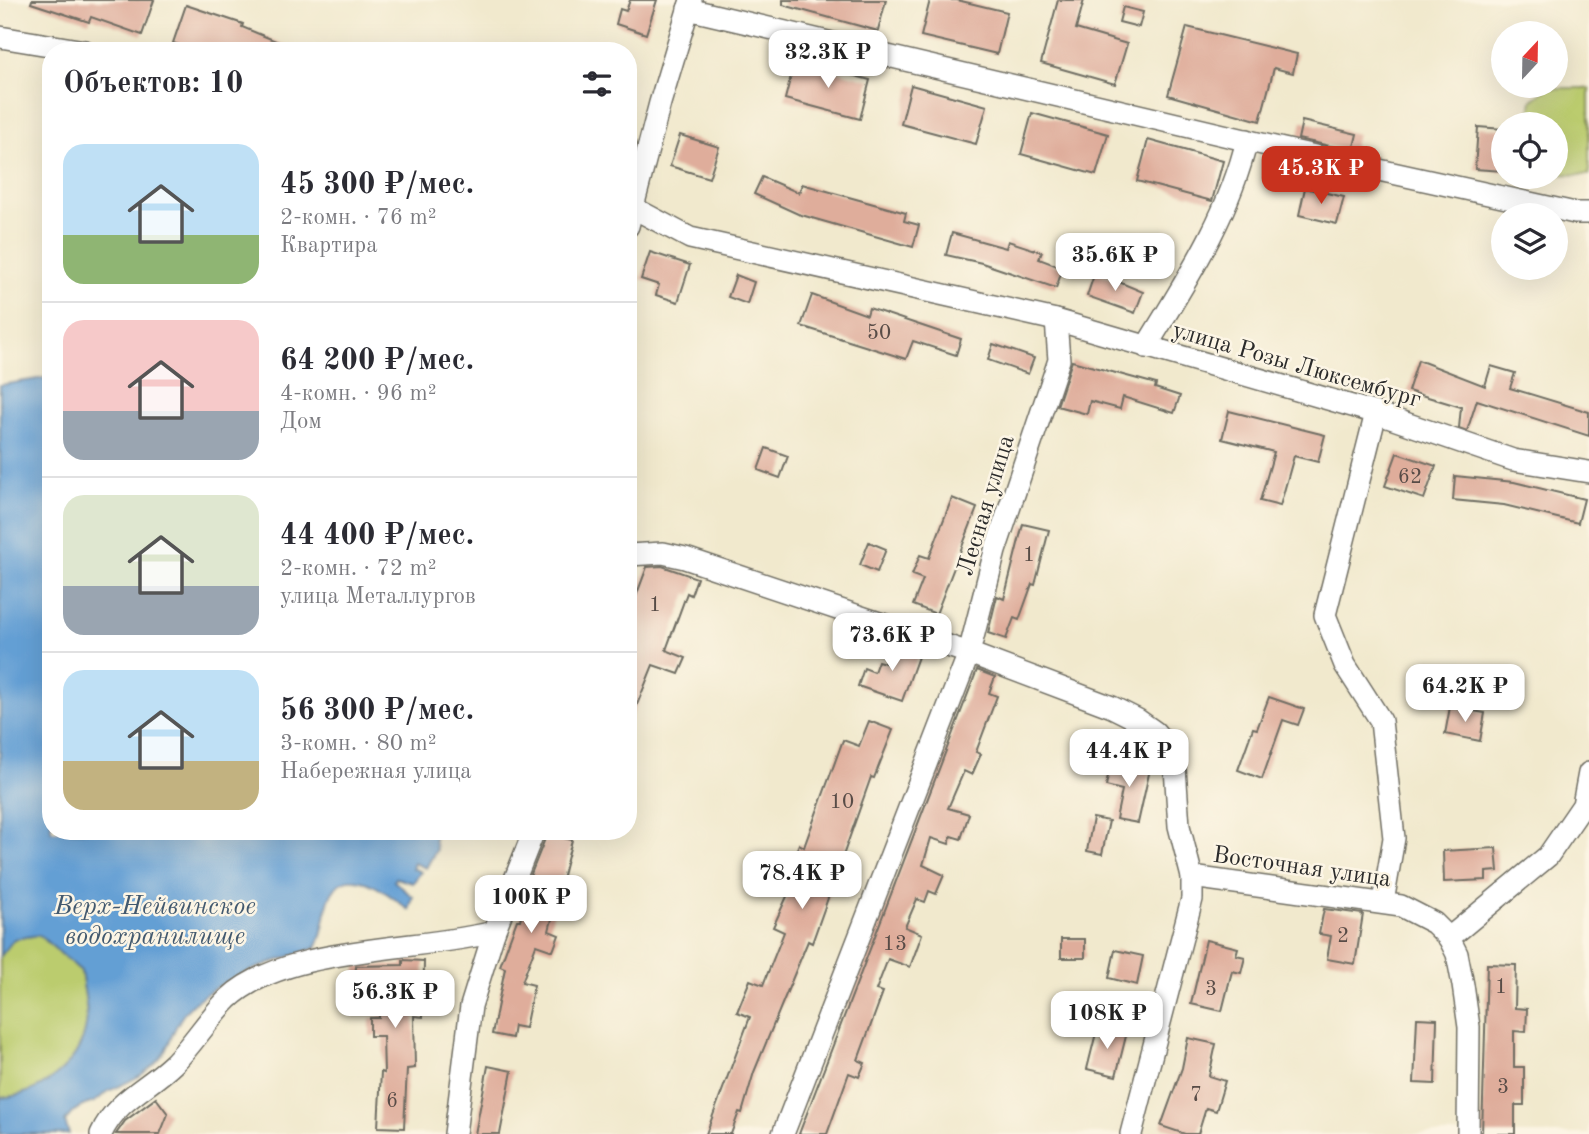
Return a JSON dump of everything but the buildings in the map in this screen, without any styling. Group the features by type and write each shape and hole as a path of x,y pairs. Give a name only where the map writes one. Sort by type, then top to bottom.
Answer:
{"street":[{"path":"637,189 690,5 1247,140 1589,214"},
{"path":"0,37 42,44"},
{"path":"1146,347 1197,263 1237,181 1247,140"},
{"name":"улица Розы Люксембург","path":"637,215 690,238 1056,320 1376,413 1513,460 1589,472"},
{"name":"Лесная улица","path":"783,1134 969,653 995,551 1059,360 1056,320"},
{"path":"1376,413 1325,615 1345,665 1381,721 1394,838 1383,902"},
{"path":"637,554 653,552 685,558 969,653 1112,707 1155,732 1168,748 1175,768 1179,826 1192,877 1192,899 1131,1134"},
{"path":"1468,1134 1469,1027 1457,954 1448,938 1548,856 1583,805 1589,773"},
{"path":"455,1134 471,1006 494,932 530,840"},
{"name":"Восточная улица","path":"1192,877 1293,893 1383,902 1417,913 1434,923 1448,938"},
{"path":"101,1134 117,1108 171,1066 228,999 266,975 285,967 379,948 470,938 494,932"}],"green space":[{"path":"1568,88 1589,88 1589,175 1568,174 1568,112 1530,112 1532,100 1568,98"},
{"path":"39,935 81,971 86,1026 75,1054 55,1076 29,1091 0,1098 0,957 14,939"}],"water":[{"name":"Верх-Нейвинское водохранилище","path":"42,378 42,840 434,840 436,850 426,868 414,863 412,868 421,872 413,883 396,878 394,881 413,897 409,910 367,882 345,881 336,887 329,900 316,948 244,973 194,1003 178,1023 161,1057 140,1075 74,1111 65,1122 69,1134 0,1134 0,1098 29,1091 55,1076 75,1054 82,1041 87,1019 81,971 39,935 14,939 0,957 0,385"}]}
